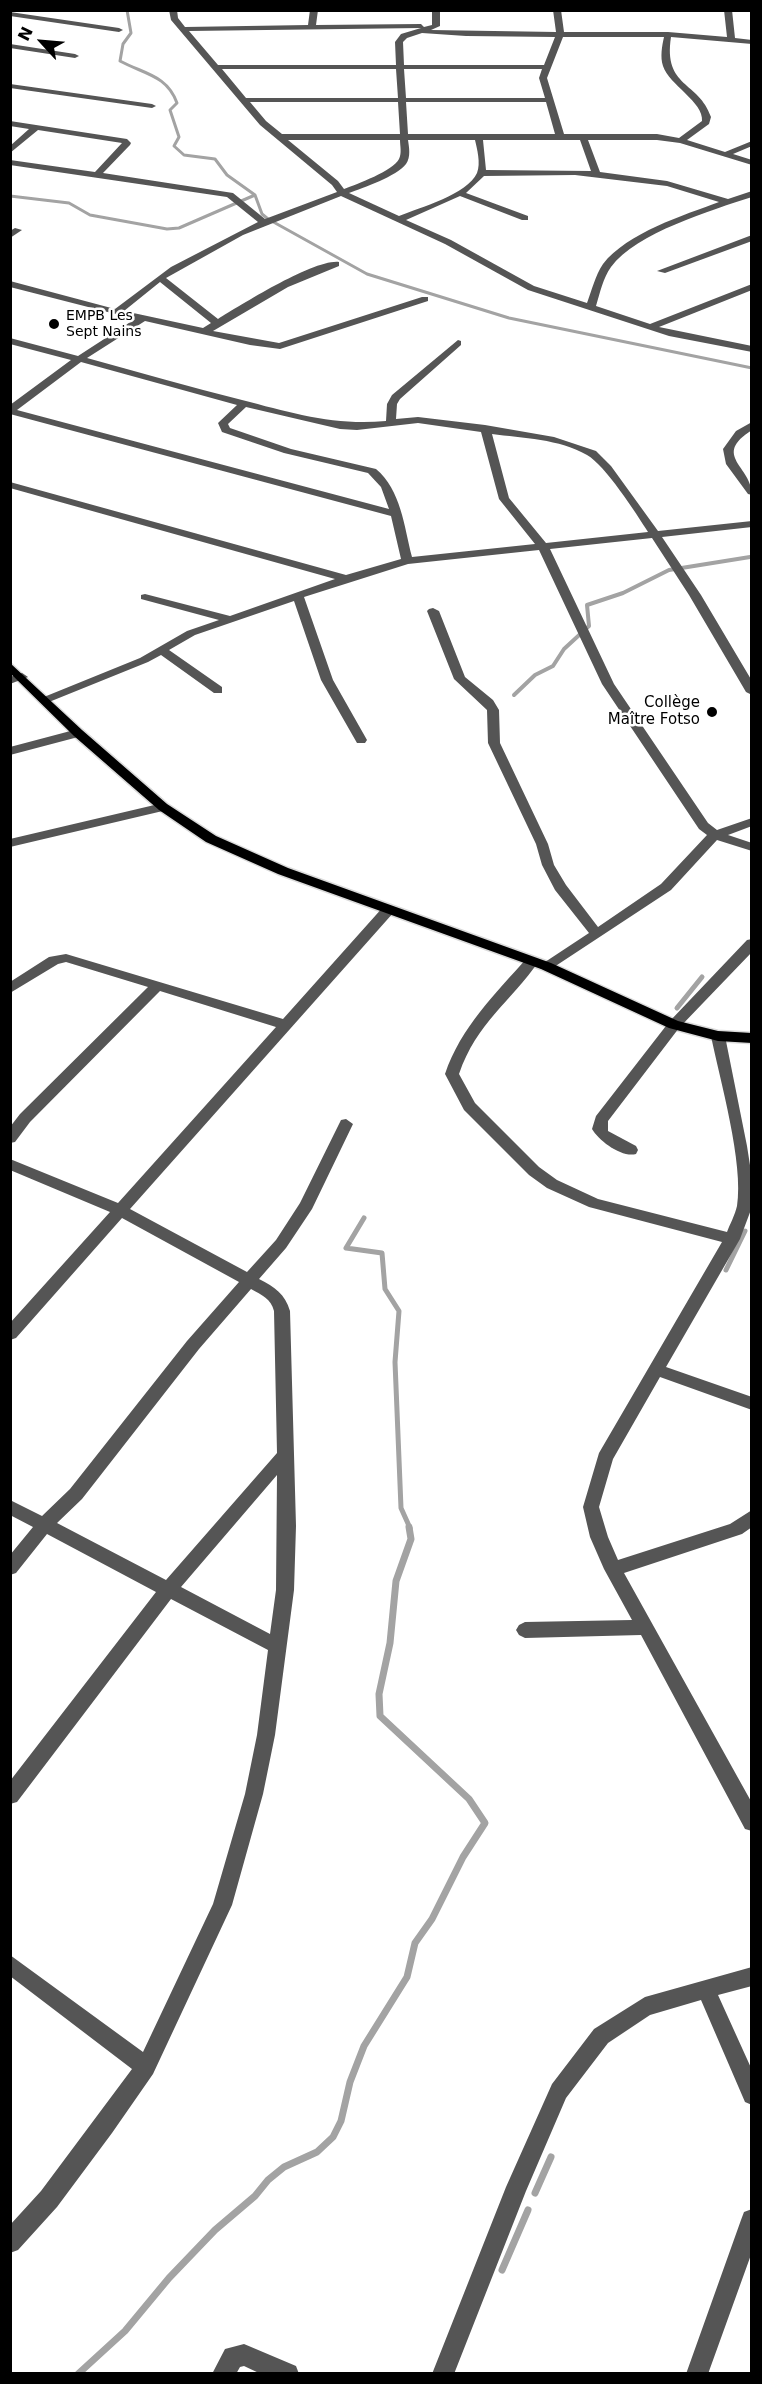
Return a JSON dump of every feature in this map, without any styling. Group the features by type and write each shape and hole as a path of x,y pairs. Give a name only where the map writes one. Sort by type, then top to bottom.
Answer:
{"main road":[{"path":"10,666 16,679 45,699 78,733 163,807 211,839 284,871 539,963 674,1024 718,1036 752,1038"}],"street":[{"path":"173,10 174,18 246,100 263,123 335,183 343,194 400,219 531,288 650,327 752,349"},
{"path":"312,27 314,10"},
{"path":"435,10 436,26"},
{"path":"557,10 560,34 543,78 560,136"},
{"path":"728,10 731,39"},
{"path":"10,14 119,30"},
{"path":"183,29 436,26"},
{"path":"117,312 160,278 265,223 343,194 377,179 402,163 404,136 399,42 416,31 436,26"},
{"path":"416,31 668,34 752,42"},
{"path":"668,34 663,56 666,69 692,94 707,117 706,122 681,141"},
{"path":"10,46 75,56"},
{"path":"217,67 546,67"},
{"path":"10,86 152,106"},
{"path":"246,100 548,100"},
{"path":"10,123 127,143 97,175"},
{"path":"10,151 36,127"},
{"path":"400,219 459,193 474,183 481,172 478,136"},
{"path":"280,137 657,137 681,141 752,163"},
{"path":"583,137 596,173"},
{"path":"727,154 752,143"},
{"path":"10,162 230,195 265,223"},
{"path":"481,172 596,173 679,185 727,202"},
{"path":"459,193 525,218"},
{"path":"591,307 602,274 610,261 627,248 662,229 752,194"},
{"path":"662,270 752,238"},
{"path":"204,332 259,297 305,274 336,264"},
{"path":"160,278 217,323"},
{"path":"10,284 143,318 280,346 425,299"},
{"path":"650,327 752,287"},
{"path":"10,410 53,376 143,318"},
{"path":"10,341 80,358 243,405 340,426 357,427 418,420 485,428 554,440 591,453 607,468 695,595 752,692"},
{"path":"391,422 392,404 396,397 458,343"},
{"path":"44,349 53,376"},
{"path":"243,405 223,423 226,430 288,451 372,471 380,476 388,486 407,561"},
{"path":"10,410 274,483 394,513"},
{"path":"752,425 736,434 728,444 726,452 729,462 752,492"},
{"path":"485,428 504,499 543,546 608,684 696,817 715,835 752,847"},
{"path":"10,485 346,579"},
{"path":"45,699 163,651 191,633 346,579 407,561 752,524"},
{"path":"298,596 327,680 361,740"},
{"path":"145,597 230,619"},
{"path":"433,611 460,679 470,690 489,703 493,710 494,743 542,844 548,866 560,887 597,934"},
{"path":"163,651 218,690"},
{"path":"10,751 78,733"},
{"path":"10,843 163,807"},
{"path":"732,1239 594,1203 552,1184 534,1171 469,1106 452,1074 457,1053 470,1032 539,963 597,934 666,886 715,835 752,822"},
{"path":"10,1334 389,909"},
{"path":"631,1150 603,1135 599,1129 601,1120 674,1024 752,943"},
{"path":"10,989 60,957 287,1025"},
{"path":"10,1138 26,1118 156,987"},
{"path":"718,1036 746,1146 744,1207 732,1239 605,1458 591,1507 598,1537 613,1569 752,1823"},
{"path":"10,1568 45,1524 105,1459 248,1280 280,1244 307,1205 346,1124"},
{"path":"10,1164 122,1211 270,1292 279,1301 282,1311 287,1526 285,1590 266,1735 254,1794 222,1905 146,2067 98,2135 10,2242"},
{"path":"655,1369 752,1404"},
{"path":"10,1796 168,1591 284,1456"},
{"path":"10,1507 277,1646"},
{"path":"613,1569 736,1529 752,1517"},
{"path":"525,1630 646,1627"},
{"path":"10,1964 146,2067"},
{"path":"443,2373 517,2187 559,2091 601,2036 645,2007 752,1976"},
{"path":"706,1990 752,2095"},
{"path":"697,2373 752,2220"},
{"path":"223,2373 233,2357 243,2355 288,2373"}],"waterway":[{"path":"127,10 131,33 123,44 120,61 154,76 173,94 177,103 170,110 179,137 174,146 184,155 215,159 227,175 255,195"},
{"path":"10,196 69,203 90,215 167,229 179,228 255,195"},
{"path":"255,195 262,214 268,219 367,274 509,318 752,368"},
{"path":"514,695 535,675 553,666 564,649 589,626 587,605 623,593 669,570 750,557"},
{"path":"677,1008 702,977"},
{"path":"364,1218 346,1248 382,1253 385,1289 399,1311 395,1362 401,1508 410,1528"},
{"path":"726,1270 745,1231"},
{"path":"78,2374 125,2331 169,2278 215,2230 255,2196 268,2180 284,2167 317,2152 333,2137 341,2121 350,2082 364,2046 407,1977 415,1943 432,1919 463,1857 485,1823 469,1799 380,1716 379,1694 390,1643 396,1581 411,1539 409,1527"},
{"path":"535,2193 551,2157"},
{"path":"502,2270 528,2210"}],"place":[{"name":"EMPB Les Sept Nains","path":"54,324"},
{"name":"Collège Maître Fotso","path":"712,712"}]}
